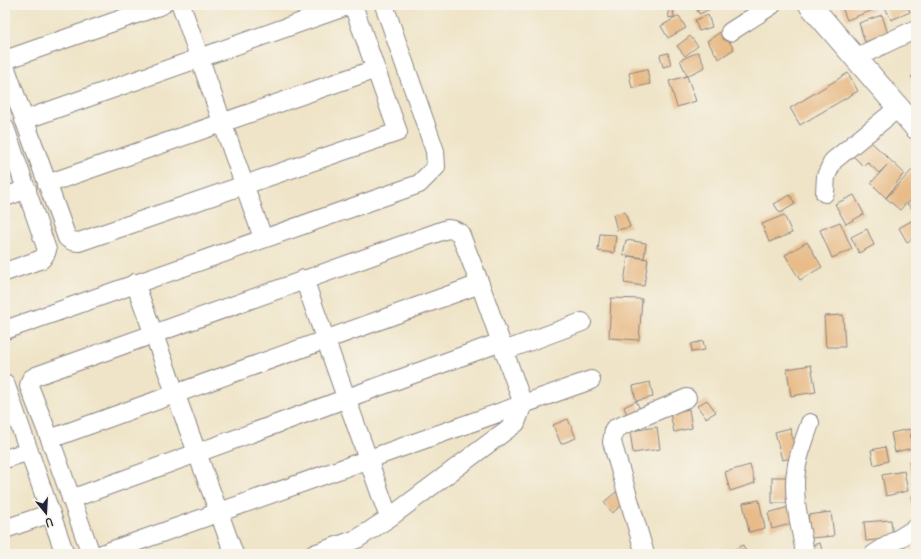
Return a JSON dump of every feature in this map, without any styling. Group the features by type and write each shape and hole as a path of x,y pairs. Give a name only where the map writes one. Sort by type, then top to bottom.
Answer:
{"street":[{"path":"5,60 162,5"},
{"path":"181,5 263,238"},
{"path":"5,66 24,120 47,184 66,238 72,242 79,242 245,186 398,132 352,5 24,120"},
{"path":"5,330 419,184 436,167 435,152 384,5"},
{"path":"730,32 772,5"},
{"path":"810,5 916,128"},
{"path":"855,58 916,29"},
{"path":"47,184 376,69"},
{"path":"825,193 826,176 833,161 898,108"},
{"path":"5,128 47,250 42,259 5,272"},
{"path":"5,197 27,189"},
{"path":"91,554 29,386 31,379 153,333 447,228 454,230 460,234 480,284 523,404 516,423 389,518 357,539 314,554"},
{"path":"304,279 389,518"},
{"path":"135,283 234,554"},
{"path":"50,440 480,284"},
{"path":"71,499 346,398 502,346 582,322"},
{"path":"102,554 591,380"},
{"path":"5,383 65,554"},
{"path":"645,554 612,442 612,434 614,429 687,398"},
{"path":"805,554 796,494 796,472 799,456 810,423"},
{"path":"5,459 29,451"},
{"path":"5,530 51,513"},
{"path":"874,554 916,528"}],"building":[{"path":"695,5 719,5 699,14"},
{"path":"841,5 871,5 873,10 847,20"},
{"path":"884,5 907,5 910,12 891,20"},
{"path":"673,7 674,17 669,18 668,8"},
{"path":"708,15 712,27 699,31 695,20"},
{"path":"882,15 888,34 865,42 859,23"},
{"path":"679,16 686,28 668,38 661,26"},
{"path":"722,31 734,49 719,59 707,41"},
{"path":"690,36 698,46 685,56 677,46"},
{"path":"698,52 705,67 687,76 680,60"},
{"path":"668,53 671,65 663,67 660,55"},
{"path":"647,69 650,84 632,88 629,73"},
{"path":"916,72 916,82 911,77"},
{"path":"848,73 858,91 800,125 790,108"},
{"path":"687,76 696,101 677,107 669,81"},
{"path":"869,140 904,173 886,198 871,183 887,165 879,173 867,162 863,166 853,156"},
{"path":"912,170 916,174 916,192 900,210 886,198"},
{"path":"916,194 916,212 907,204"},
{"path":"790,195 795,204 780,213 774,204"},
{"path":"854,195 864,214 846,224 835,204"},
{"path":"625,212 630,227 617,230 613,215"},
{"path":"784,215 792,233 769,242 762,224"},
{"path":"911,221 916,229 916,237 907,242 899,228"},
{"path":"840,222 852,249 832,258 820,230"},
{"path":"867,229 874,245 859,253 851,237"},
{"path":"600,234 616,235 614,253 598,251"},
{"path":"626,240 646,243 644,258 623,255"},
{"path":"807,242 822,267 800,280 785,255"},
{"path":"628,256 648,259 644,286 624,283"},
{"path":"611,298 642,299 639,340 609,338"},
{"path":"843,315 845,347 826,347 824,316"},
{"path":"703,341 705,350 692,352 691,344"},
{"path":"811,365 816,392 791,396 787,369"},
{"path":"650,382 653,397 636,401 633,386"},
{"path":"707,400 716,412 706,418 697,406"},
{"path":"636,401 641,411 628,417 624,407"},
{"path":"689,409 692,428 674,432 670,413"},
{"path":"568,419 576,438 561,444 553,425"},
{"path":"657,427 660,449 633,453 630,431"},
{"path":"790,428 797,457 782,460 775,432"},
{"path":"909,429 913,448 895,452 891,433"},
{"path":"885,447 888,461 874,465 871,450"},
{"path":"916,460 916,492 915,492 909,461"},
{"path":"750,465 755,483 730,491 725,472"},
{"path":"904,471 908,491 886,496 882,475"},
{"path":"772,477 793,477 793,503 772,503"},
{"path":"616,492 625,503 612,513 604,502"},
{"path":"912,496 916,496 916,517 915,517"},
{"path":"759,500 765,528 749,532 743,503"},
{"path":"792,506 797,522 772,529 768,513"},
{"path":"831,512 834,536 811,538 808,515"},
{"path":"891,520 893,538 866,541 864,522"},
{"path":"820,543 823,554 809,554 807,546"},
{"path":"743,545 747,554 724,554"}]}
